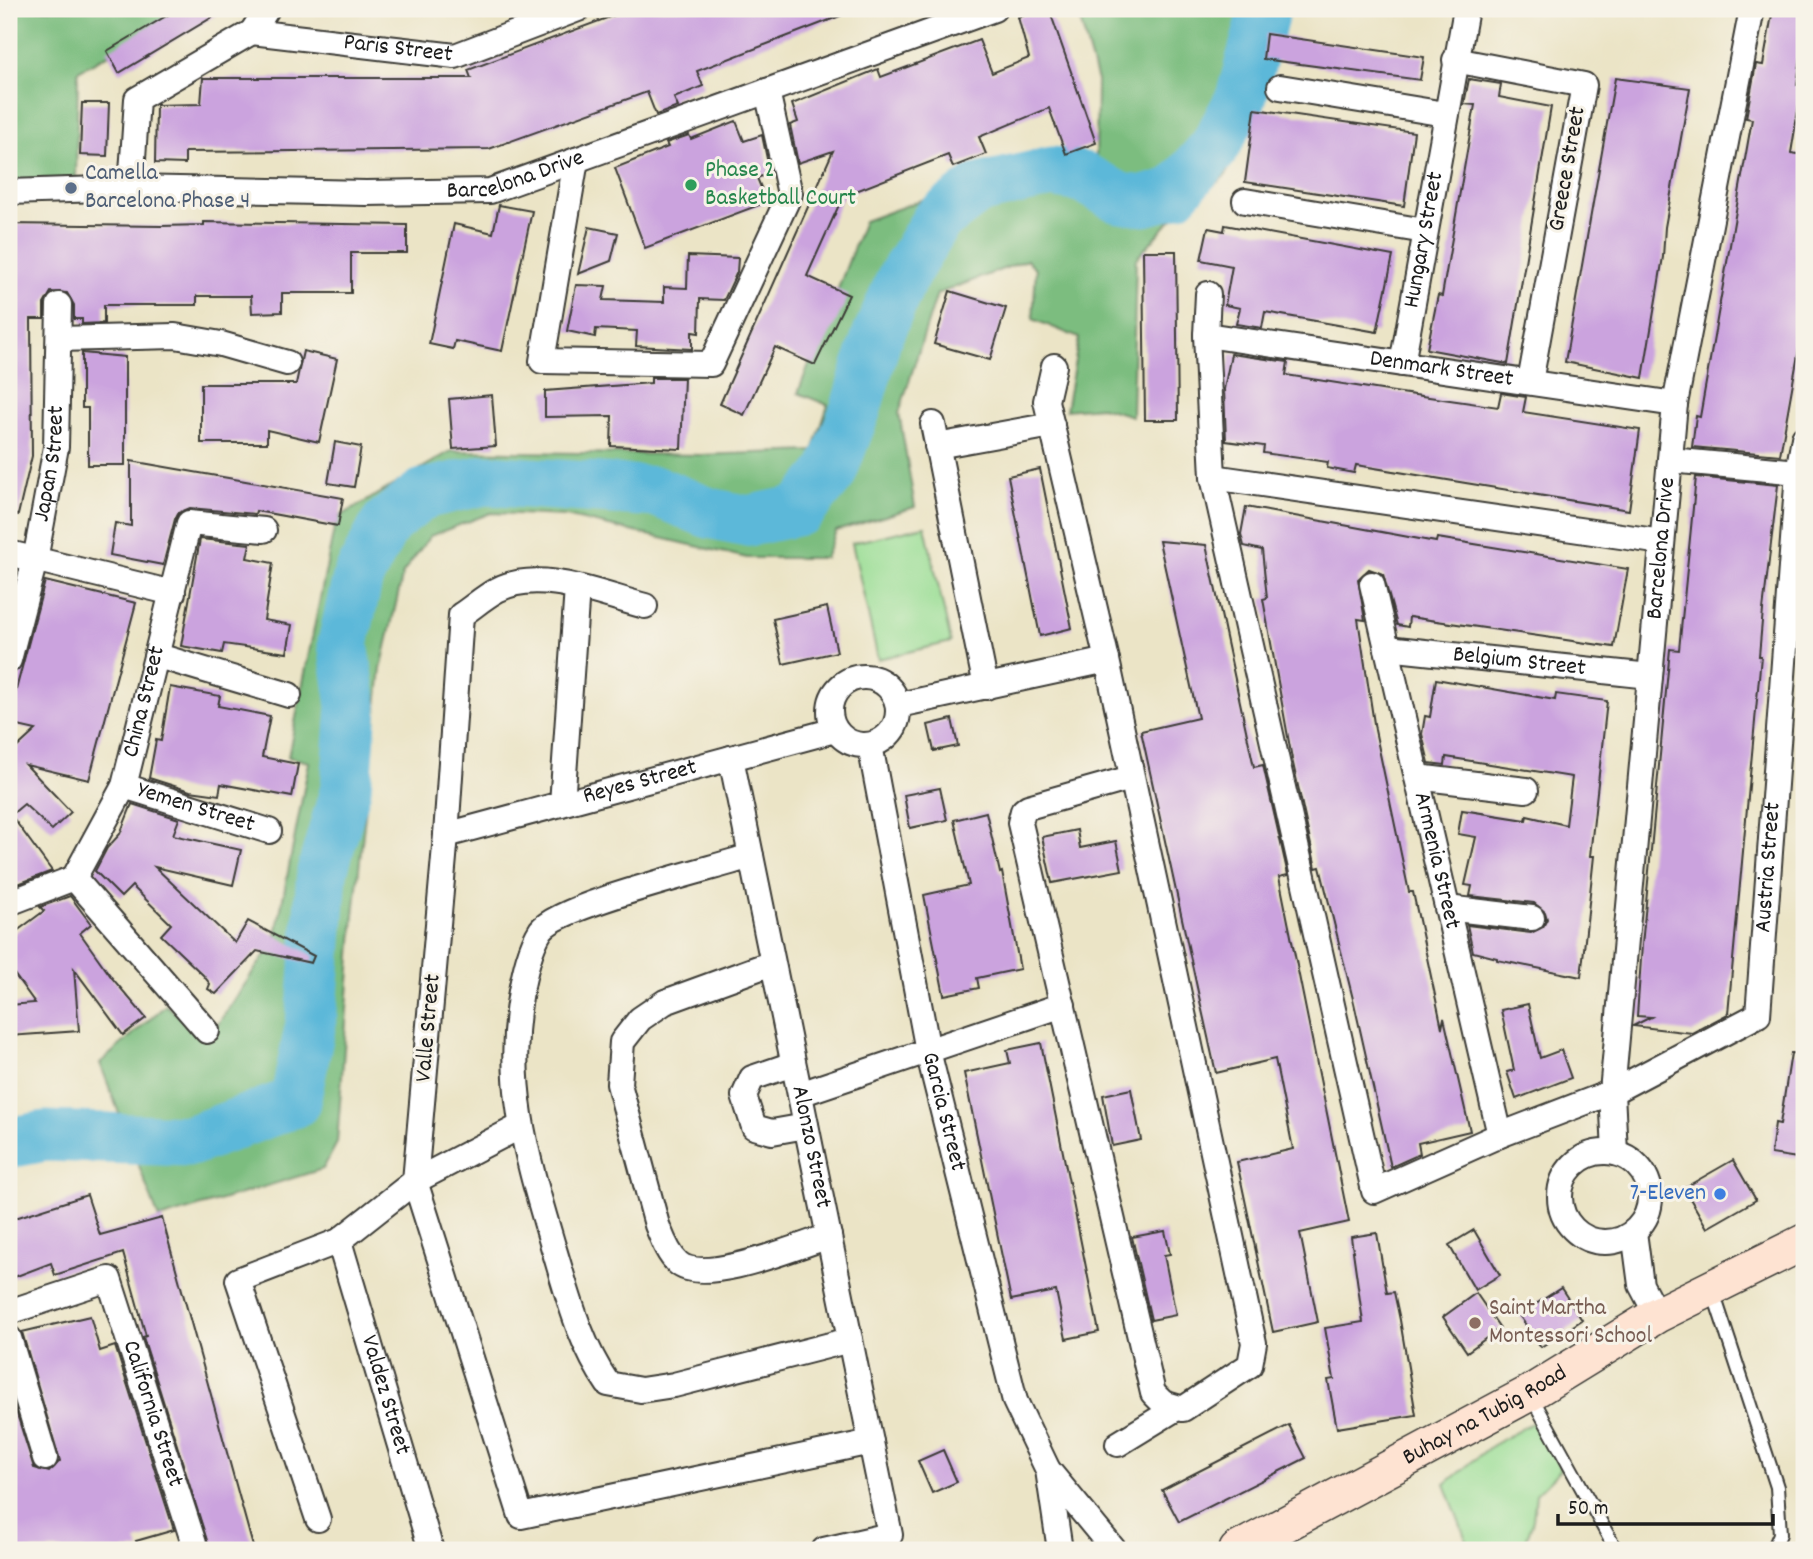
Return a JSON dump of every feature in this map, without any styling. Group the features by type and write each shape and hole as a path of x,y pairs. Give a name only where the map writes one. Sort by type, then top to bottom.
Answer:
{"main road":[{"name":"Buhay na Tubig Road","path":"1237,1550 1530,1393 1657,1315 1804,1242"}],"street":[{"path":"131,188 137,99 252,32 267,9"},
{"name":"Paris Street","path":"252,32 456,56 578,9"},
{"name":"Barcelona Drive","path":"9,192 131,188 490,191 994,9"},
{"name":"Hungary Street","path":"1402,364 1466,9"},
{"name":"Barcelona Drive","path":"1615,1153 1612,1092 1675,404 1752,9"},
{"name":"Greece Street","path":"1455,60 1584,85 1530,382"},
{"path":"1280,87 1445,114"},
{"path":"576,160 542,361 711,364 790,194 767,91"},
{"path":"1245,201 1424,231"},
{"path":"1208,294 1206,335 1213,477 1374,1191 1500,1135 1612,1092"},
{"name":"Japan Street","path":"9,660 36,560 56,447 59,305"},
{"name":"Denmark Street","path":"1206,335 1675,404"},
{"path":"59,339 175,336 221,344 287,363"},
{"path":"1054,366 1046,401 1107,660 1254,1353 1246,1369 1183,1409 1175,1409 1163,1403 1153,1393 1020,817 1028,807 1131,779"},
{"path":"986,687 935,435 1052,425"},
{"name":"Austria Street","path":"1612,1092 1758,1015 1798,472 1804,438"},
{"path":"1670,460 1798,472"},
{"path":"1213,477 1662,542"},
{"name":"China Street","path":"74,878 124,786 189,523 264,530"},
{"path":"9,553 173,593"},
{"name":"Valle Street","path":"415,1181 446,835 461,615 498,589 519,582 578,588 645,606"},
{"name":"Armenia Street","path":"1372,584 1500,1135"},
{"path":"562,804 578,588"},
{"name":"Belgium Street","path":"1387,648 1650,676"},
{"path":"158,656 289,695"},
{"path":"899,705 1107,660"},
{"path":"859,677 872,677 884,682 894,692 899,705 895,726 889,735 870,745 850,743 835,730 830,718 830,704 836,691 846,682 859,677"},
{"name":"Reyes Street","path":"446,835 835,730"},
{"name":"Garcia Street","path":"870,745 928,1051 1015,1401 1048,1470 1109,1549"},
{"name":"Alonzo Street","path":"731,758 890,1535 824,1550"},
{"path":"1417,777 1526,790"},
{"name":"Yemen Street","path":"124,786 269,831"},
{"path":"751,856 569,912 542,929 525,968 515,1022 515,1083 519,1127 576,1323 591,1359 608,1384 641,1390 674,1385 850,1340"},
{"path":"9,903 74,878 206,1031"},
{"path":"1447,908 1532,918"},
{"path":"772,963 665,1002 640,1019 622,1042 620,1084 657,1224 666,1246 679,1264 702,1270 724,1269 829,1236"},
{"path":"800,1094 1063,1005"},
{"path":"793,1064 752,1078 744,1096 754,1127 763,1132 806,1126"},
{"path":"318,1518 238,1280 339,1241 415,1181 519,1127"},
{"path":"1615,1153 1634,1162 1644,1174 1650,1189 1650,1205 1644,1220 1634,1232 1606,1243 1577,1233 1561,1208 1564,1178 1573,1165 1593,1154 1615,1153"},
{"path":"415,1181 521,1516 872,1442"},
{"path":"1634,1232 1641,1285 1657,1315"},
{"name":"Valdez Street","path":"339,1241 431,1550"},
{"name":"California Street","path":"9,1312 109,1279 188,1548"},
{"path":"9,1338 45,1458"},
{"path":"1118,1444 1175,1409"},
{"name":"Garcia Street","path":"1048,1470 1060,1550"}],"lane":[{"path":"1711,1287 1777,1487 1780,1534 1773,1550"},
{"path":"1530,1393 1616,1550"}],"green space":[{"path":"9,9 191,9 78,71 76,179 9,181"},
{"path":"1077,9 1286,9 1226,175 1169,222 1136,259 1132,416 1101,407 1066,410 1079,338 1033,319 1036,269 1027,260 937,294 899,413 915,507 836,531 825,558 747,558 566,516 491,513 430,536 403,573 381,669 354,915 337,1143 323,1169 159,1219 100,1063 166,1005 207,1040 275,940 309,762 288,757 336,519 451,451 701,455 813,451 828,405 798,393 864,221 982,178 1050,161 1096,166 1097,81"},
{"path":"925,526 951,642 878,659 852,543"},
{"path":"1532,1423 1540,1429 1561,1469 1536,1494 1533,1520 1523,1550 1470,1550 1445,1484 1491,1446"}],"building":[{"path":"178,9 226,9 119,73 107,51"},
{"path":"631,9 853,11 697,71 703,86 674,98 678,107 656,115 647,92 489,149 185,152 185,164 155,163 156,105 201,104 203,78 471,78 468,70"},
{"path":"1049,9 1096,143 1066,154 1049,108 979,137 986,154 953,167 948,155 843,196 807,276 849,295 815,365 775,347 744,415 720,404 833,151 798,163 790,125 798,122 792,104 878,69 881,77 979,40 992,73 1029,58 1018,17"},
{"path":"1773,9 1804,9 1804,36 1797,85 1802,86 1791,153 1804,155 1804,321 1780,455 1692,447 1696,416 1700,417 1752,119 1746,118 1756,64 1763,65"},
{"path":"1266,34 1424,57 1420,80 1263,59"},
{"path":"1615,78 1690,88 1665,227 1663,257 1643,378 1565,362"},
{"path":"1469,79 1501,84 1499,97 1551,107 1508,364 1427,349 1438,295 1442,296 1475,105 1464,104"},
{"path":"82,103 109,103 107,156 80,155"},
{"path":"1255,109 1414,132 1404,206 1245,182"},
{"name":"Phase 2 Basketball Court","path":"736,121 744,141 762,135 770,173 757,178 767,202 645,248 615,168 668,147 666,143 689,135 691,139"},
{"path":"499,205 532,211 502,351 455,341 453,349 429,344 454,224 493,233"},
{"path":"204,222 407,225 407,253 351,253 351,293 282,293 282,312 252,313 251,296 197,296 197,305 104,305 104,323 82,324 82,319 74,319 74,305 67,293 51,292 44,304 44,319 31,319 32,456 18,515 9,514 9,224 161,226 204,225"},
{"path":"1225,225 1393,256 1377,332 1265,312 1262,328 1236,324 1240,308 1225,305 1232,266 1201,260 1208,228 1224,231"},
{"path":"589,227 618,233 611,261 578,274"},
{"path":"1143,251 1176,251 1178,420 1145,420"},
{"path":"688,256 738,258 737,272 724,300 700,299 699,333 692,332 692,349 636,346 637,331 596,329 595,337 567,331 576,285 606,286 603,300 664,302 664,287 687,288"},
{"path":"950,291 1006,308 990,360 934,344"},
{"path":"303,351 337,359 319,442 267,430 267,443 201,443 201,384 296,384"},
{"path":"82,353 125,357 125,465 88,465 88,408 82,408"},
{"path":"1231,354 1288,362 1286,375 1394,392 1498,407 1501,393 1526,397 1523,412 1640,430 1629,510 1356,465 1354,473 1327,468 1328,462 1263,453 1264,446 1226,441 1224,389"},
{"path":"651,378 684,378 681,449 611,446 612,416 545,417 545,391 651,383"},
{"path":"492,395 496,446 453,449 449,399"},
{"path":"335,442 361,447 354,487 328,483"},
{"path":"131,461 343,498 338,526 256,511 255,514 190,508 178,513 175,519 163,565 110,555 115,523 131,526"},
{"path":"1040,469 1072,628 1040,636 1008,476"},
{"path":"1696,477 1778,485 1763,610 1728,1014 1692,1033 1633,1026 1651,1017 1637,1016 1642,945 1670,649 1679,650"},
{"path":"1246,507 1436,542 1437,538 1628,569 1614,647 1409,617 1408,627 1397,625 1383,574 1369,569 1358,579 1365,620 1358,619 1375,730 1409,892 1413,892 1442,1028 1444,1018 1470,1131 1418,1143 1420,1154 1391,1167 1354,1003 1320,867 1316,868 1292,759 1263,599 1267,598 1262,550 1244,546 1241,534"},
{"path":"200,539 250,544 247,558 273,563 264,620 292,625 287,653 224,644 222,653 181,646"},
{"path":"1159,541 1206,545 1254,767 1263,765 1288,875 1279,877 1349,1222 1300,1233 1318,1322 1273,1332 1237,1162 1293,1149 1275,1059 1216,1073 1200,1001 1141,731 1198,718"},
{"path":"45,581 136,603 89,780 26,765 71,812 52,830 24,804 11,815 52,871 18,884 9,874 9,747 13,751 36,730 9,724 9,716"},
{"path":"827,607 837,652 783,664 773,619"},
{"path":"1436,679 1555,700 1556,694 1607,701 1590,856 1594,856 1581,977 1497,960 1473,952 1467,925 1531,933 1543,927 1547,919 1545,912 1534,903 1470,896 1472,886 1465,885 1476,837 1458,834 1462,810 1526,820 1527,816 1566,825 1572,777 1446,757 1445,765 1429,763 1422,734 1425,716 1430,717"},
{"path":"170,687 220,696 218,706 270,716 262,757 298,764 292,797 221,784 219,795 190,791 149,778 156,740 161,741"},
{"path":"952,719 958,746 934,751 928,725"},
{"path":"940,788 947,820 910,828 904,795"},
{"path":"132,804 179,819 173,835 241,850 233,885 155,867 235,943 248,921 314,956 311,963 257,951 216,994 208,989 210,984 203,975 161,935 171,924 132,886 121,897 95,871 107,848 120,834"},
{"path":"986,812 1000,873 1002,872 1020,969 977,978 979,988 944,995 924,895 969,885 954,820"},
{"path":"1077,830 1080,848 1116,841 1122,870 1052,883 1042,837"},
{"path":"70,896 91,924 80,933 112,978 146,1018 123,1035 74,969 79,1031 9,1036 9,1005 35,1003 9,967 9,937 44,911 40,907"},
{"path":"1528,1004 1540,1058 1561,1050 1571,1078 1516,1099 1507,1072 1514,1070 1501,1010"},
{"path":"1041,1043 1099,1332 1066,1339 1056,1291 1011,1300 964,1073 1010,1063 1007,1050"},
{"path":"1791,1053 1804,1054 1804,1159 1771,1154 1775,1123 1780,1124"},
{"path":"1131,1089 1141,1140 1112,1146 1103,1095"},
{"name":"7-Eleven","path":"1733,1160 1756,1200 1707,1228 1684,1188"},
{"path":"87,1195 100,1235 162,1218 254,1550 210,1550 143,1337 146,1336 123,1253 55,1275 51,1263 9,1279 9,1220"},
{"path":"1474,1230 1500,1275 1475,1290 1449,1245"},
{"path":"1165,1231 1170,1254 1164,1255 1176,1315 1151,1320 1132,1237"},
{"path":"1377,1233 1387,1293 1394,1292 1400,1320 1416,1415 1337,1428 1328,1380 1334,1379 1325,1328 1363,1322 1351,1237"},
{"path":"1561,1288 1582,1320 1541,1347 1519,1315"},
{"path":"1476,1293 1500,1328 1467,1352 1443,1317"},
{"path":"90,1316 100,1351 115,1346 174,1530 136,1541 140,1550 9,1550 9,1389 34,1468 49,1472 60,1461 22,1332"},
{"path":"1289,1425 1306,1458 1179,1522 1162,1490"},
{"path":"943,1450 957,1482 932,1493 918,1461"}],"waterway":[{"path":"9,1143 45,1136 190,1141 295,1102 311,1023 322,872 346,788 352,706 343,643 358,577 386,523 423,494 485,480 658,492 709,513 748,521 800,510 831,473 855,411 876,339 902,278 937,220 978,189 1052,172 1082,177 1120,198 1144,201 1175,192 1214,148 1241,98 1265,9"}],"place":[{"name":"Phase 2 Basketball Court","path":"691,185"},
{"name":"Camella Barcelona Phase 4","path":"71,188"},
{"name":"7-Eleven","path":"1720,1194"},
{"name":"Saint Martha Montessori School","path":"1475,1323"}]}
